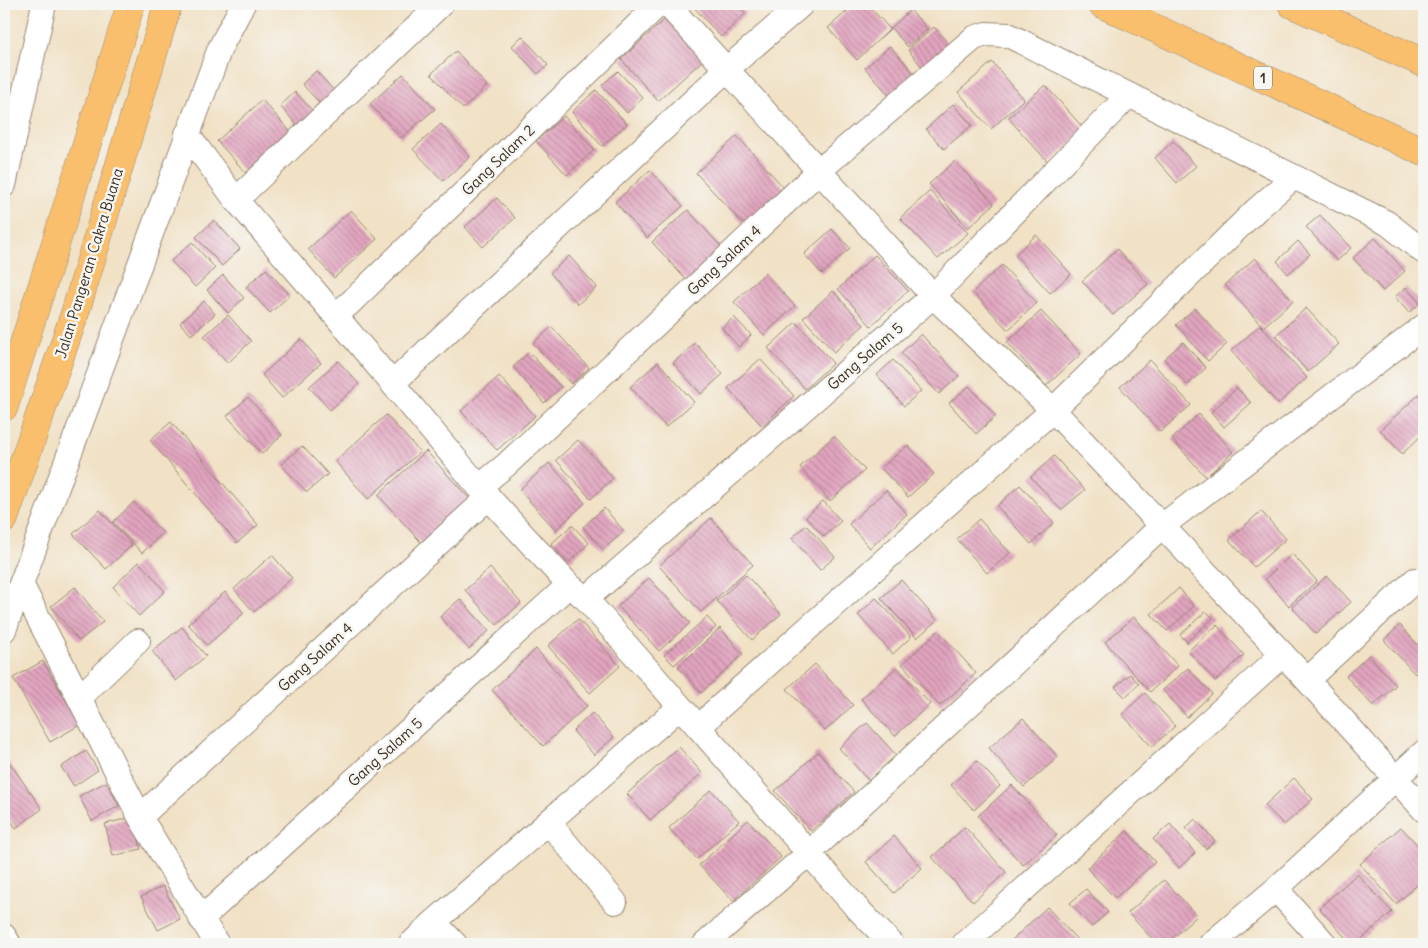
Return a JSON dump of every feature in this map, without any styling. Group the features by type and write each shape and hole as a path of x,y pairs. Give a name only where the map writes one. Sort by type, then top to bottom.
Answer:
{"main road":[{"path":"4,407 131,4"},
{"name":"Jalan Pangeran Cakra Buana","path":"4,519 75,313 168,4"},
{"name":"1","path":"1102,4 1424,152"},
{"path":"1292,4 1424,63"}],"street":[{"path":"4,181 44,4"},
{"path":"4,630 220,48 243,4"},
{"path":"236,200 440,4"},
{"name":"Gang Salam 2","path":"336,314 350,304 659,4"},
{"path":"667,4 933,296 1053,410 1283,654 1424,810"},
{"path":"393,383 727,69 800,6"},
{"name":"Gang Salam 4","path":"140,817 484,492 513,458 820,170 974,38 986,34 1008,35 1128,96"},
{"path":"1128,96 1387,223 1424,252"},
{"name":"Gang Salam 5","path":"201,919 577,592 933,296 1128,96"},
{"path":"188,134 236,200 336,314 484,492 700,728 855,906 892,944"},
{"path":"700,728 713,713 1053,410 1256,210 1293,178"},
{"path":"705,944 809,854 1162,526 1424,326"},
{"path":"1307,680 1415,580"},
{"path":"21,584 80,696 140,817 217,944"},
{"path":"80,696 138,641"},
{"path":"964,944 1283,654"},
{"path":"411,944 680,707"},
{"path":"1211,944 1276,889 1424,752"},
{"path":"550,823 615,902"},
{"path":"1276,889 1325,944"},
{"path":"434,922 455,944"},
{"path":"4,936 8,944"}],"building":[{"path":"691,4 737,4 746,13 721,37"},
{"path":"855,4 867,4 890,29 857,60 828,28"},
{"path":"910,10 928,29 908,47 891,28"},
{"path":"666,18 703,60 658,101 621,59"},
{"path":"934,27 950,46 924,69 908,50"},
{"path":"522,36 548,65 538,74 512,46"},
{"path":"890,46 915,74 890,96 865,68"},
{"path":"456,51 487,86 463,109 431,74"},
{"path":"992,62 1024,99 991,129 958,92"},
{"path":"316,71 340,97 326,110 302,84"},
{"path":"618,71 643,98 627,113 602,85"},
{"path":"403,74 435,109 401,138 370,104"},
{"path":"1045,85 1085,130 1049,163 1008,118"},
{"path":"596,90 627,124 602,146 572,112"},
{"path":"295,92 314,112 298,126 280,106"},
{"path":"262,100 291,132 246,173 217,141"},
{"path":"953,104 972,125 944,149 926,129"},
{"path":"564,116 594,150 567,175 536,141"},
{"path":"441,124 470,157 443,181 413,149"},
{"path":"737,136 785,189 744,225 696,173"},
{"path":"1173,141 1196,166 1177,183 1155,158"},
{"path":"955,161 994,204 968,228 929,184"},
{"path":"650,170 683,206 647,238 615,202"},
{"path":"930,191 968,233 938,259 900,218"},
{"path":"497,198 515,218 483,247 465,227"},
{"path":"351,210 377,239 334,278 308,249"},
{"path":"688,210 724,250 689,283 652,242"},
{"path":"1320,215 1351,248 1337,261 1306,227"},
{"path":"214,220 240,249 222,266 196,237"},
{"path":"832,229 850,248 822,274 804,254"},
{"path":"1036,235 1071,274 1050,293 1015,255"},
{"path":"1375,238 1405,271 1383,291 1353,258"},
{"path":"1298,241 1310,254 1288,274 1277,261"},
{"path":"192,242 215,268 195,287 171,261"},
{"path":"1117,249 1148,284 1113,315 1082,281"},
{"path":"875,255 908,291 871,326 838,289"},
{"path":"569,256 597,287 578,304 550,273"},
{"path":"1255,258 1293,301 1263,327 1225,285"},
{"path":"1002,265 1037,303 1008,330 973,292"},
{"path":"266,269 290,295 270,313 246,287"},
{"path":"765,273 795,306 764,335 734,302"},
{"path":"223,275 244,298 228,313 207,290"},
{"path":"1406,287 1420,303 1409,313 1395,297"},
{"path":"833,291 864,325 834,352 803,318"},
{"path":"204,301 215,314 191,335 180,323"},
{"path":"1195,308 1227,344 1208,361 1176,325"},
{"path":"1306,308 1339,344 1308,372 1276,335"},
{"path":"1041,311 1081,354 1046,386 1007,342"},
{"path":"228,315 251,341 228,363 204,336"},
{"path":"734,317 751,335 739,347 722,328"},
{"path":"796,322 833,363 805,389 768,348"},
{"path":"1260,325 1307,378 1278,404 1231,351"},
{"path":"552,327 589,368 571,384 533,343"},
{"path":"921,334 959,376 939,394 901,353"},
{"path":"301,339 321,363 282,398 262,375"},
{"path":"1183,342 1206,368 1187,385 1164,359"},
{"path":"695,343 723,374 701,394 673,363"},
{"path":"529,352 561,387 544,403 513,367"},
{"path":"760,359 794,396 762,426 728,388"},
{"path":"893,360 921,391 904,406 877,375"},
{"path":"1150,360 1191,405 1160,432 1120,387"},
{"path":"338,361 359,384 330,410 309,387"},
{"path":"658,362 694,402 666,427 630,387"},
{"path":"499,376 535,416 497,450 461,411"},
{"path":"969,386 996,416 976,434 949,403"},
{"path":"1237,388 1251,403 1224,427 1211,412"},
{"path":"1424,390 1424,433 1402,454 1380,430"},
{"path":"248,397 282,435 262,454 227,416"},
{"path":"1199,414 1233,452 1206,477 1172,439"},
{"path":"386,415 420,452 368,499 335,461"},
{"path":"171,422 258,525 237,543 150,440"},
{"path":"834,436 865,470 830,501 800,467"},
{"path":"578,440 613,478 591,499 556,460"},
{"path":"908,445 934,474 908,497 881,468"},
{"path":"302,446 328,474 307,492 281,465"},
{"path":"426,451 477,507 429,551 378,495"},
{"path":"1054,456 1085,490 1061,510 1031,477"},
{"path":"549,463 585,503 556,530 519,490"},
{"path":"1020,485 1054,523 1031,544 997,506"},
{"path":"886,490 907,514 870,548 849,524"},
{"path":"823,501 841,521 824,537 806,517"},
{"path":"134,502 163,533 142,553 113,522"},
{"path":"604,508 624,531 603,550 583,527"},
{"path":"100,510 132,545 106,569 73,534"},
{"path":"1261,511 1286,539 1254,567 1229,540"},
{"path":"711,518 753,565 701,612 659,566"},
{"path":"979,519 1010,553 987,573 957,539"},
{"path":"572,525 589,543 568,563 551,544"},
{"path":"806,525 835,557 820,570 792,538"},
{"path":"1292,554 1317,581 1289,606 1265,579"},
{"path":"272,555 292,578 254,612 234,589"},
{"path":"139,562 165,591 139,616 113,587"},
{"path":"490,568 521,603 497,625 465,590"},
{"path":"746,575 781,614 752,640 717,601"},
{"path":"1327,576 1351,602 1316,634 1292,607"},
{"path":"649,578 690,623 659,651 618,606"},
{"path":"901,580 937,620 917,638 881,598"},
{"path":"75,587 103,622 79,641 51,606"},
{"path":"1179,588 1194,606 1167,631 1151,614"},
{"path":"225,592 244,613 207,645 188,624"},
{"path":"876,598 911,637 893,654 858,615"},
{"path":"460,599 489,631 469,649 440,617"},
{"path":"1206,611 1213,618 1187,642 1180,635"},
{"path":"707,617 716,627 674,665 664,655"},
{"path":"1134,617 1178,666 1150,692 1105,642"},
{"path":"578,619 620,666 590,693 548,646"},
{"path":"1217,625 1244,655 1215,681 1188,651"},
{"path":"1400,625 1424,652 1424,666 1415,674 1384,640"},
{"path":"182,627 206,656 176,681 152,651"},
{"path":"720,628 743,654 701,693 678,667"},
{"path":"938,631 976,673 940,706 902,664"},
{"path":"536,649 587,706 543,746 492,690"},
{"path":"1369,655 1396,685 1373,706 1346,676"},
{"path":"43,661 80,725 50,742 13,678"},
{"path":"815,664 853,705 825,731 787,689"},
{"path":"897,667 930,704 895,736 861,699"},
{"path":"1188,668 1212,694 1187,717 1163,690"},
{"path":"1130,674 1139,684 1125,697 1115,687"},
{"path":"1145,693 1175,726 1152,747 1122,714"},
{"path":"592,713 614,737 594,755 573,731"},
{"path":"1023,718 1058,757 1024,787 989,748"},
{"path":"867,723 897,756 869,781 839,748"},
{"path":"679,747 702,773 650,820 627,794"},
{"path":"86,751 98,770 74,786 61,767"},
{"path":"818,752 854,792 811,831 775,791"},
{"path":"977,761 1000,786 974,810 951,785"},
{"path":"9,762 42,809 16,828 4,811 4,766"},
{"path":"1294,778 1313,799 1284,825 1265,805"},
{"path":"106,782 119,806 92,821 79,796"},
{"path":"1012,785 1057,835 1023,865 978,816"},
{"path":"711,790 739,821 697,859 669,828"},
{"path":"133,817 141,849 113,856 105,824"},
{"path":"1195,819 1215,841 1206,849 1186,828"},
{"path":"748,820 781,857 733,901 699,865"},
{"path":"1170,824 1195,853 1179,868 1153,839"},
{"path":"965,827 1006,872 973,902 932,857"},
{"path":"1401,827 1424,852 1424,879 1396,904 1360,864"},
{"path":"1127,831 1155,862 1115,898 1087,868"},
{"path":"894,836 922,868 894,893 866,862"},
{"path":"1357,874 1392,912 1356,944 1351,944 1319,908"},
{"path":"1164,880 1197,916 1166,944 1157,944 1128,913"},
{"path":"163,886 180,919 158,930 141,897"},
{"path":"1086,889 1108,912 1092,927 1070,903"},
{"path":"1047,907 1081,944 1016,944 1012,940"}]}
